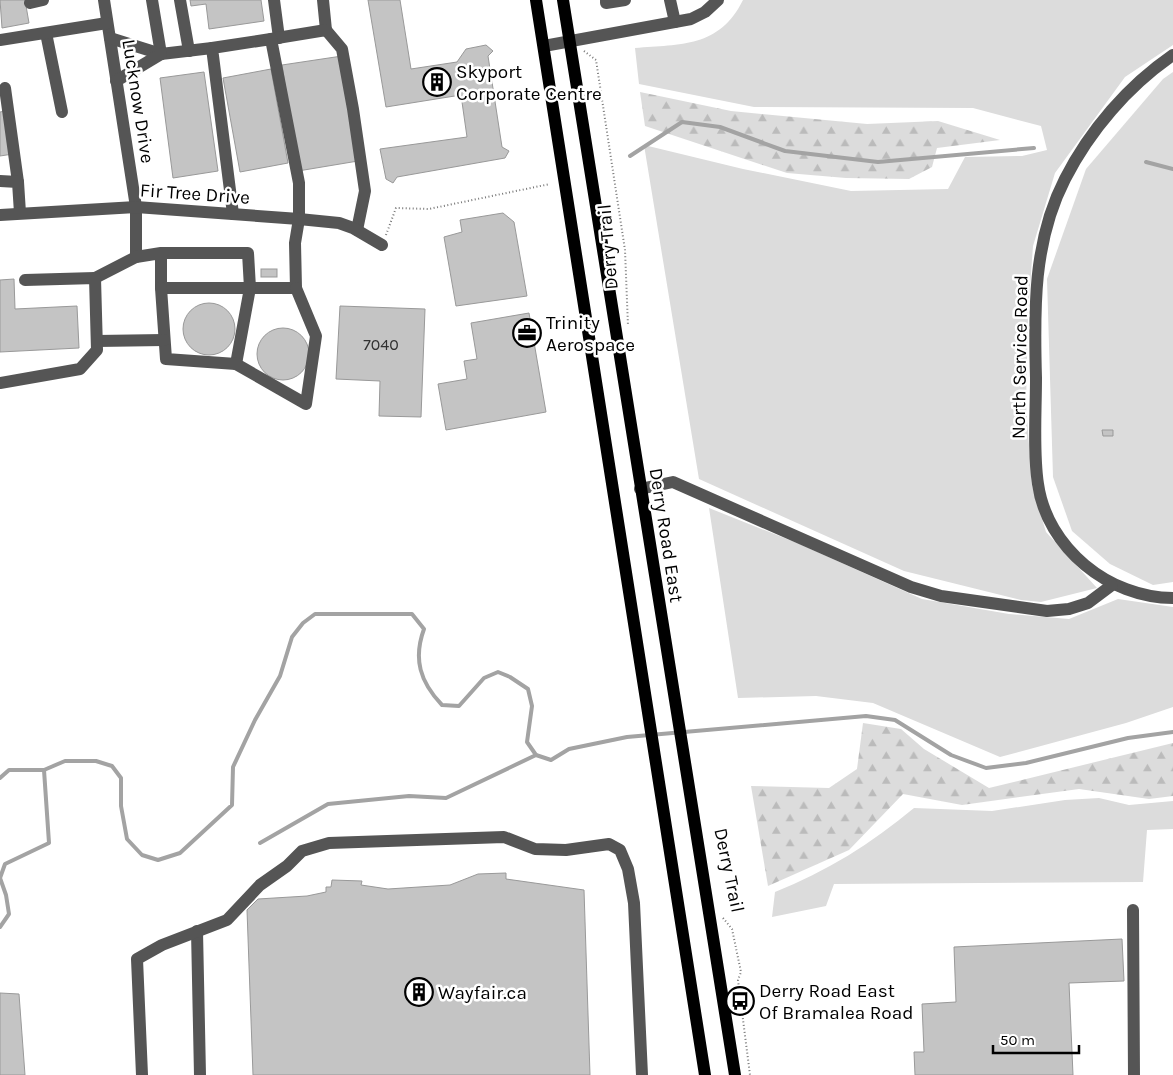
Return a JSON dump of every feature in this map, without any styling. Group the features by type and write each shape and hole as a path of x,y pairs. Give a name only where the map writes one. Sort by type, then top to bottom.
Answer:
{"main road":[{"path":"536,0 705,1075"},
{"name":"Derry Road East","path":"563,0 735,1075"}],"street":[{"path":"30,3 43,0"},
{"name":"Lucknow Drive","path":"104,0 136,207 136,257"},
{"path":"152,0 161,54"},
{"path":"180,0 188,51"},
{"path":"161,253 161,288 166,359 236,364 306,404 316,336 296,288 295,243 299,219 299,183 275,39 274,0"},
{"path":"323,0 326,30 342,48 366,191 357,230"},
{"path":"606,2 625,0"},
{"path":"670,0 675,22"},
{"path":"544,46 691,19 705,12 718,0"},
{"path":"0,40 108,23"},
{"path":"110,38 161,54 275,39 326,30"},
{"path":"46,33 62,112"},
{"path":"212,48 233,214"},
{"path":"116,81 161,54"},
{"name":"North Service Road","path":"1173,55 1132,88 1103,120 1065,179 1042,244 1036,282 1034,314 1037,473 1041,497 1052,524 1084,566 1112,585 1159,598 1173,598"},
{"path":"5,88 18,182 20,213"},
{"path":"0,181 18,182"},
{"name":"Fir Tree Drive","path":"0,214 136,207 299,219 339,223 357,230 382,245"},
{"path":"25,280 94,278 136,257 161,253 248,253 250,288 236,364"},
{"path":"0,383 80,369 97,350 94,278"},
{"path":"161,288 296,288"},
{"path":"97,341 164,340"},
{"path":"640,489 674,482 911,587 941,596 1047,611 1069,609 1088,603 1112,585"},
{"path":"142,1075 137,959 162,945 227,920 260,885 287,866 302,851 329,843 504,837 534,849 566,850 609,844 620,850 626,860 634,903 642,1075"},
{"path":"1133,910 1134,1075"},
{"path":"197,931 200,1075"}],"path":[{"name":"Derry Trail","path":"570,40 596,60 625,250 629,330"},
{"path":"382,245 396,208 429,209 550,184"},
{"name":"Derry Trail","path":"721,916 732,929 741,972 738,980 750,1075"}],"green space":[{"path":"743,0 1173,0 1173,45 1125,77 1055,173 1033,246 1028,314 1026,404 1032,486 1046,532 1097,588 1041,602 1021,600 904,571 699,479 644,145 743,169 851,191 948,189 965,157 1022,156 1047,150 1041,126 973,108 754,107 639,84 635,48 683,44 710,35 733,16"},
{"path":"1173,72 1173,582 1153,585 1110,564 1072,531 1053,477 1047,279 1086,169 1163,79"},
{"path":"640,92 731,111 867,124 938,121 1000,140 937,148 932,167 909,179 846,178 787,173 645,126"},
{"path":"709,508 797,543 922,599 1009,614 1069,619 1118,599 1173,607 1173,707 1126,723 1000,757 873,703 816,696 738,698"},
{"path":"863,723 901,729 924,749 989,788 1173,743 1173,796 1149,799 1079,789 962,805 903,794 849,850 768,886 751,786 829,788 857,769"},
{"path":"1099,798 1129,805 1173,801 1173,829 1147,830 1143,882 834,884 826,906 772,917 775,892 848,856 914,808 992,811 1065,800"}],"building":[{"path":"0,0 25,0 29,23 2,28"},
{"path":"190,0 261,0 264,21 209,29 206,4 191,6"},
{"name":"Skyport Corporate Centre","path":"368,0 400,0 411,69 457,62 466,49 486,45 493,51 488,56 502,147 509,151 505,158 397,177 393,183 386,179 380,149 467,137 461,95 386,107"},
{"path":"342,56 358,161 298,171 282,65"},
{"path":"271,69 288,163 240,172 223,78"},
{"path":"204,72 218,171 173,178 160,78"},
{"path":"5,111 13,154 0,156 0,112"},
{"path":"503,213 514,222 527,296 456,306 444,237 462,232 460,220"},
{"path":"261,269 277,269 277,277 261,277"},
{"path":"14,279 15,309 77,306 79,348 0,352 0,280"},
{"path":"204,303 214,303 223,307 231,315 235,329 231,343 223,351 214,355 204,355 195,351 187,343 183,334 183,324 187,315 195,307"},
{"path":"340,306 425,309 421,417 379,416 380,381 336,379"},
{"path":"529,313 546,412 446,430 438,384 467,379 464,361 477,359 471,323"},
{"path":"278,328 288,328 297,332 305,340 309,354 305,368 297,376 288,380 278,380 269,376 261,368 257,359 257,349 261,340 269,332"},
{"path":"1102,430 1113,430 1113,436 1103,436"},
{"name":"Wayfair.ca","path":"506,873 506,879 584,890 590,1075 253,1075 247,910 258,899 307,896 326,892 326,887 331,887 332,880 362,881 361,885 388,889 450,885 478,874"},
{"path":"1122,939 1124,981 1069,983 1073,1075 915,1075 914,1052 924,1052 922,1004 956,1002 954,947"},
{"path":"0,993 19,994 25,1075 0,1075"}],"waterway":[{"path":"630,156 682,122 720,127 785,151 878,162 1034,148"},
{"path":"1146,162 1173,169"},
{"path":"0,778 9,770 44,770 65,761 96,761 112,766 121,778 121,806 127,839 142,855 158,860 180,853 232,805 233,767 255,720 280,676 292,637 303,623 315,614 412,614 424,629 419,650 421,670 428,688 442,705 459,706 484,678 498,672 510,677 528,689 532,706 527,742 536,755 551,760 569,749 627,737 866,716 895,720 951,755 986,768 1026,763 1128,738 1173,732"},
{"path":"260,843 328,804 409,796 446,798 536,755"},
{"path":"0,927 9,914 6,895 0,878 5,864 49,843 44,770"}],"place":[{"name":"Skyport Corporate Centre","path":"437,82"},
{"name":"Trinity Aerospace","path":"527,333"},
{"name":"Wayfair.ca","path":"419,992"},
{"name":"Derry Road East Of Bramalea Road","path":"740,1001"}]}
